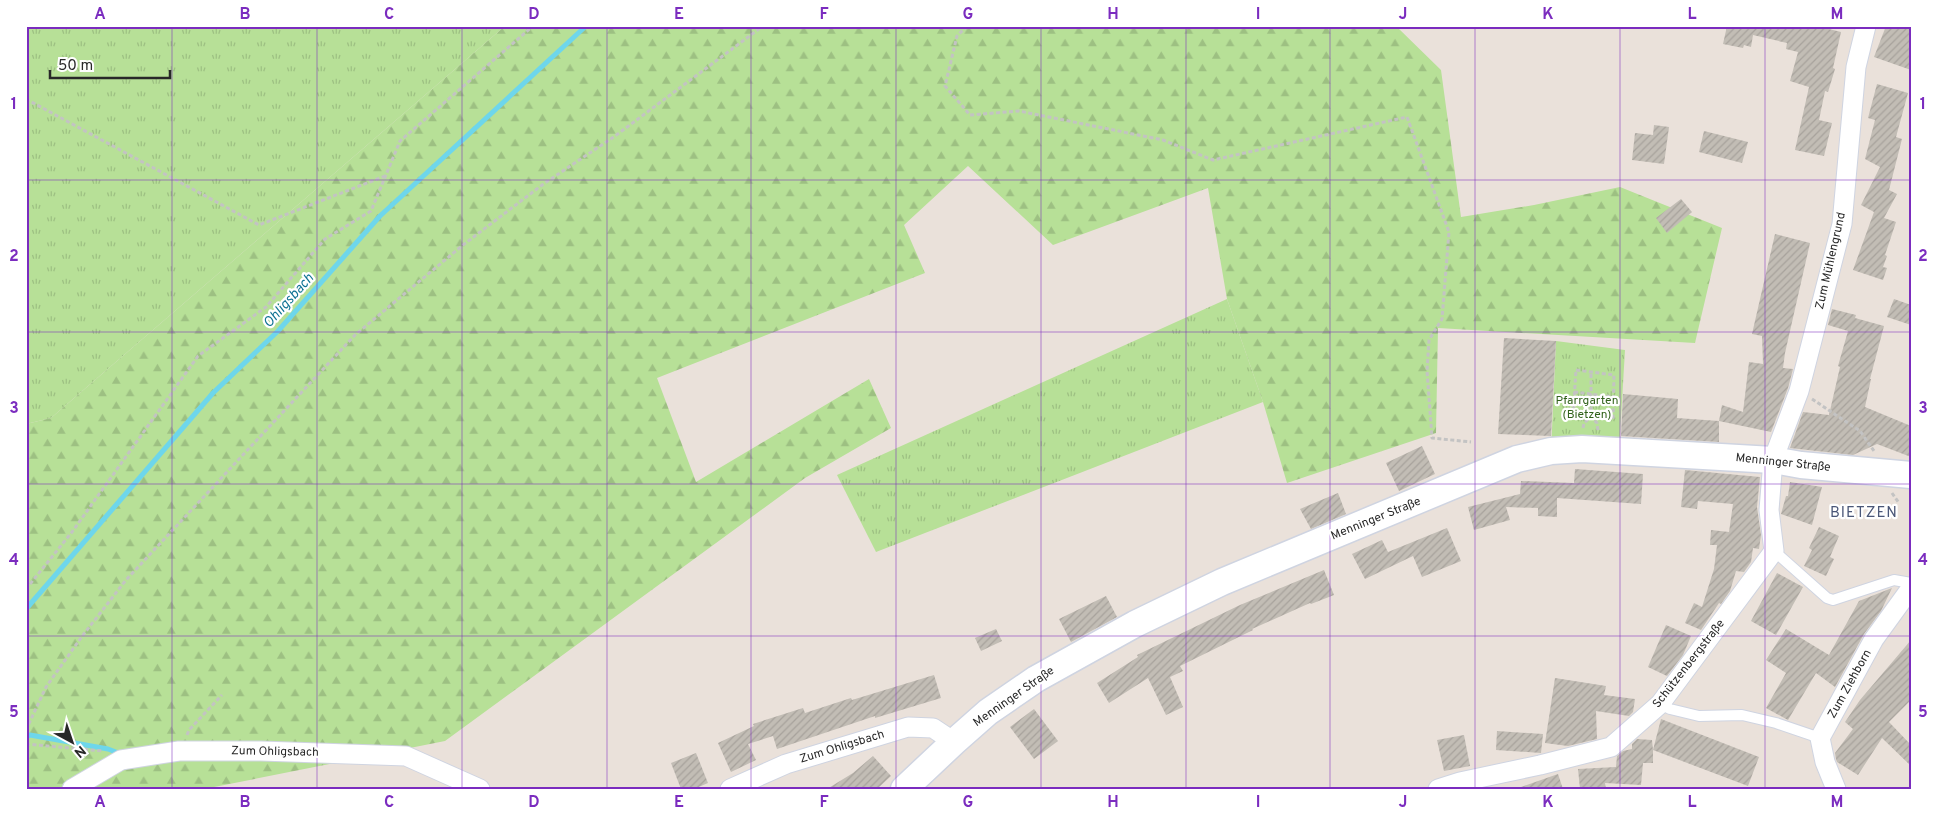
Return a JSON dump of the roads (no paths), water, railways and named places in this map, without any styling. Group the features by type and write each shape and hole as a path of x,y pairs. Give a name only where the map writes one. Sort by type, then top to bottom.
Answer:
{"street":[{"name":"Zum Mühlengrund","path":"1773,460 1800,391 1842,224 1856,67 1862,28"},
{"name":"Menninger Straße","path":"904,789 988,712 1036,679 1135,624 1222,582 1517,460 1551,451 1582,449 1773,460 1801,465 1911,475"},
{"path":"1773,460 1769,510 1774,551"},
{"name":"Schützenbergstraße","path":"1438,789 1460,782 1540,765 1611,747 1660,704 1774,551"},
{"name":"Zum Ziehborn","path":"1820,738 1874,639 1911,588"},
{"name":"Zum Ohligsbach","path":"730,789 786,764 908,727 933,728 954,742"},
{"path":"1820,738 1825,762 1836,789"},
{"name":"Zum Ohligsbach","path":"72,789 121,760 179,751 261,751 406,756 480,789"}],"lane":[{"path":"1774,551 1827,598 1833,600 1894,580 1911,583"},
{"path":"1660,704 1670,709 1699,716 1742,715 1776,723 1820,738"}],"waterway":[{"name":"Ohligsbach","path":"26,609 213,393 278,331 380,216 586,26"},
{"path":"26,737 30,735 108,749 121,754"}],"district":[{"name":"BIETZEN","path":"1864,513"}],"park label":[{"name":"Pfarrgarten (Bietzen)","path":"1587,408"}]}
